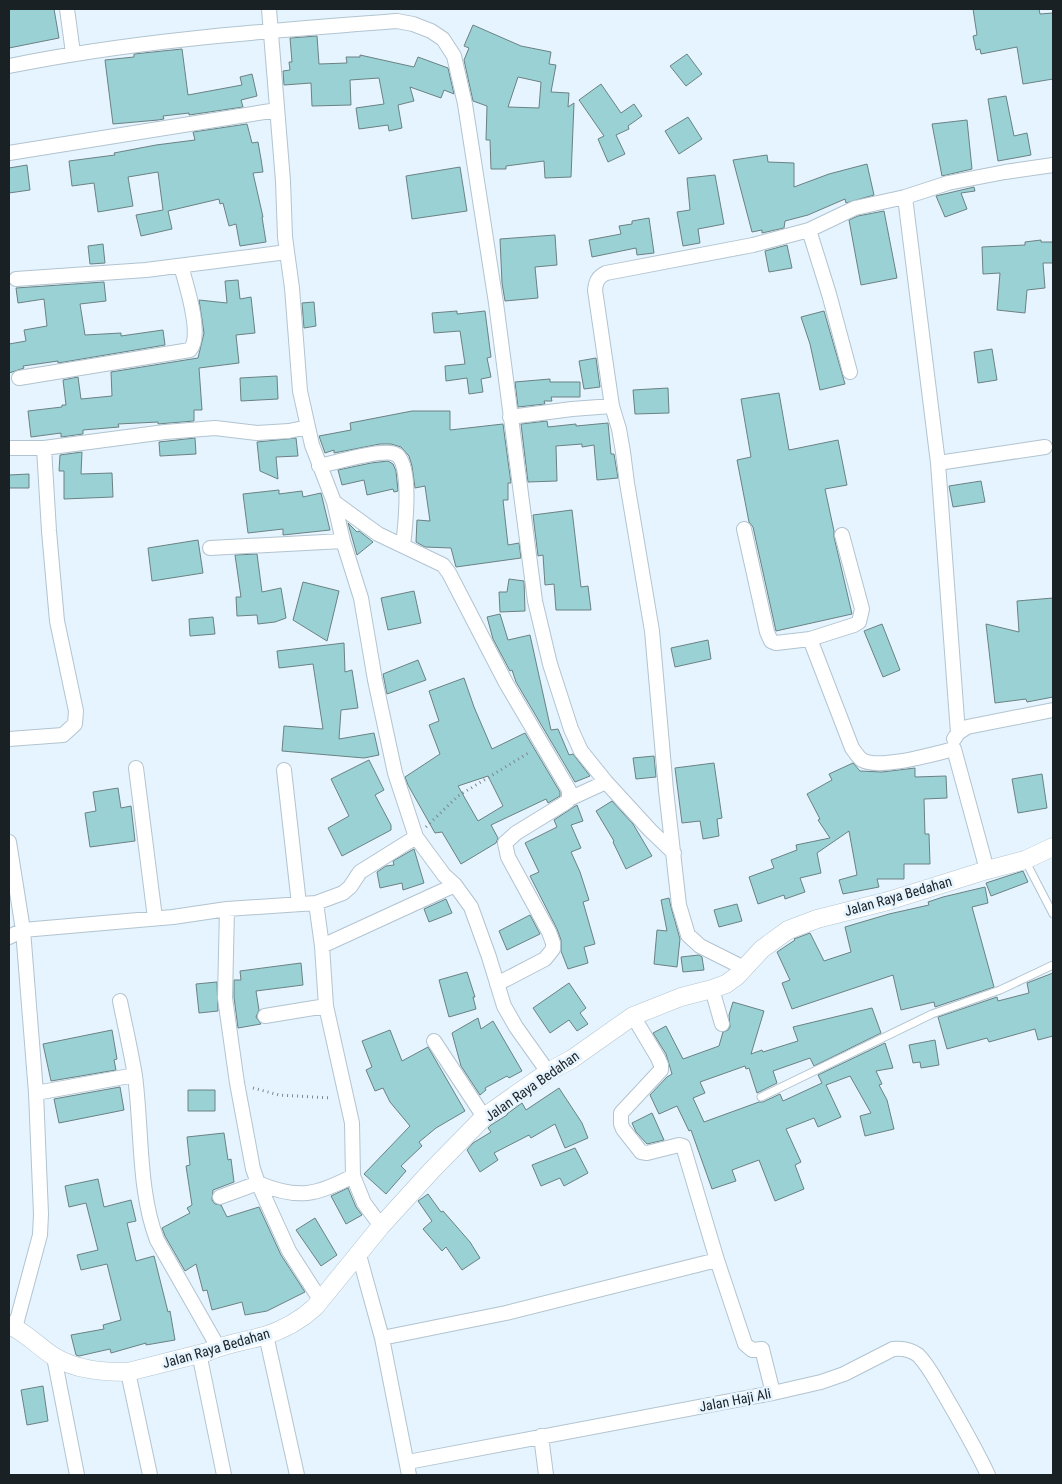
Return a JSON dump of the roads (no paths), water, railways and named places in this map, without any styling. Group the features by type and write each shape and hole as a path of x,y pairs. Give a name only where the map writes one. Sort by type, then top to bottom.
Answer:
{"street":[{"path":"67,9 73,53"},
{"path":"269,9 287,252 300,391 319,466 334,502 343,541 361,598 375,680 395,773 416,837 471,907 504,1006 516,1027 548,1072"},
{"path":"9,66 73,53 272,30 397,21 431,30 443,40 454,56 465,104 496,303 535,601 550,664 571,729 581,750 606,782 674,853"},
{"path":"9,153 277,110"},
{"path":"744,968 700,946 688,935 680,905 652,631 619,429 612,406 595,290 596,281 606,273 752,245 809,230 855,208 905,197 948,183 1053,165"},
{"path":"905,197 938,464 958,733"},
{"path":"809,230 820,262 850,372"},
{"path":"16,279 146,270 287,252"},
{"path":"19,378 190,350 195,341 194,320 181,266"},
{"path":"510,417 612,406"},
{"path":"9,448 44,448 165,432 215,428 257,433 289,431 308,427"},
{"path":"938,464 1045,447"},
{"path":"9,739 63,735 75,724 76,711 58,622 49,532 44,448"},
{"path":"319,466 374,454 392,452 397,454 404,472 407,503 403,546"},
{"path":"334,502 378,534 443,565 449,573 506,683 569,790 569,800"},
{"path":"744,529 767,632 771,641 776,643 810,639 859,622 862,609 842,535"},
{"path":"210,548 343,541"},
{"path":"810,639 852,748 861,759 871,763 885,764 954,749"},
{"path":"987,870 953,740 958,733 967,727 1053,710"},
{"path":"136,768 155,918"},
{"path":"284,770 299,904"},
{"path":"498,984 545,959 553,949 549,932 508,857 505,843 516,833 569,800 606,782"},
{"path":"9,936 23,930 316,903 343,893 350,887 360,872 416,837"},
{"path":"9,842 23,930 36,1093 41,1214 40,1235 12,1326"},
{"name":"Jalan Raya Bedahan","path":"12,1326 54,1357 90,1370 103,1372 128,1372 266,1335 303,1317 320,1301 381,1226 484,1117 548,1072 572,1059 634,1016 681,997 726,984 737,976 762,949 788,930 817,919 888,901 1025,860 1053,847"},
{"path":"322,946 455,885"},
{"path":"316,903 322,946 326,1006 352,1123 353,1176 364,1203 381,1226"},
{"path":"227,910 224,998 253,1169 289,1252 320,1301"},
{"path":"712,989 722,1024"},
{"path":"120,1001 135,1075 146,1190 152,1226 157,1240 218,1348"},
{"path":"264,1016 326,1006"},
{"path":"634,1016 661,1065 661,1070 621,1113 621,1124 641,1152 647,1153 678,1144 683,1146 717,1260 745,1344 752,1350 763,1350 773,1393"},
{"path":"434,1041 484,1117"},
{"path":"36,1093 135,1075"},
{"path":"220,1197 258,1183 275,1190 293,1193 312,1193 327,1190 353,1176"},
{"path":"358,1255 382,1338 408,1468"},
{"path":"382,1338 506,1313 717,1260"},
{"path":"266,1335 297,1475"},
{"name":"Jalan Haji Ali","path":"408,1468 541,1436 773,1393 821,1382 844,1374 892,1349 909,1350 917,1354 927,1366 954,1411 988,1475"},
{"path":"199,1353 224,1475"},
{"path":"54,1357 77,1475"},
{"path":"128,1372 150,1475"},
{"path":"541,1436 546,1475"}],"lane":[{"path":"1025,860 1053,914"},
{"path":"760,1097 932,1014 1000,990 1053,965"}]}
